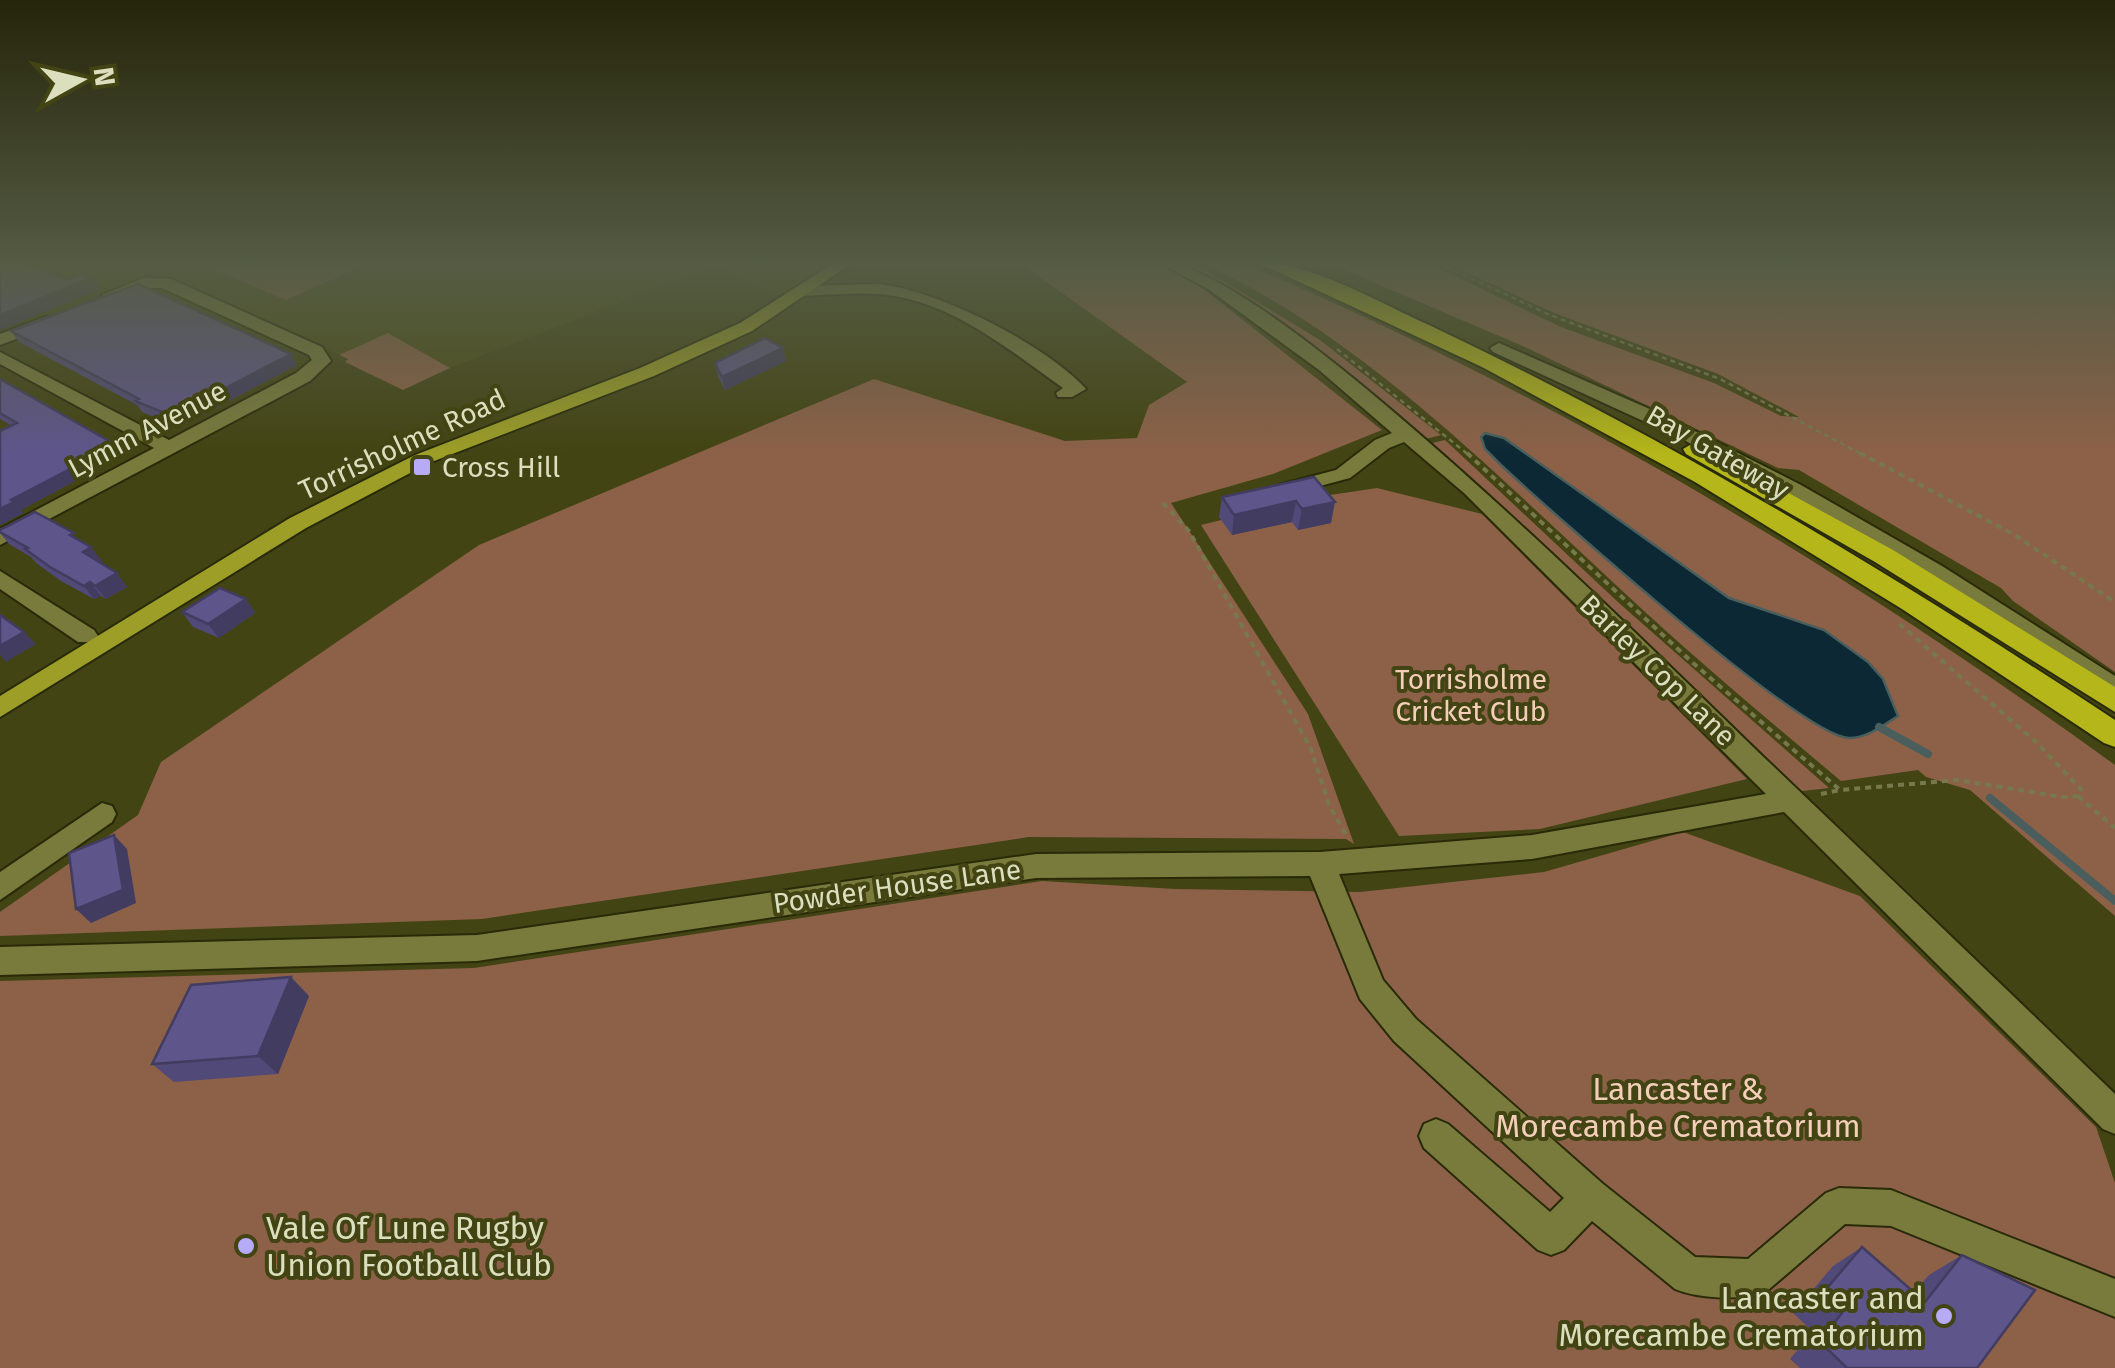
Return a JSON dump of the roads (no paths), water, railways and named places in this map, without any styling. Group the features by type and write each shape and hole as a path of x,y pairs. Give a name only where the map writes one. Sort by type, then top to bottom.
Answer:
{"highway":[{"name":"Bay Gateway","path":"1411,327 1491,363 1669,458 1876,580 2115,735"},
{"name":"Bay Gateway","path":"1452,327 1631,415 1816,517 2019,638 2115,701"}],"main road":[{"name":"Torrisholme Road","path":"0,708 315,514 422,459 647,372 748,327"}],"street":[{"path":"0,340 32,327"},
{"name":"Lymm Avenue","path":"0,538 318,365 322,356 316,351 263,327"},
{"path":"981,327 1018,346 1076,390"},
{"name":"Barley Cop Lane","path":"1271,327 1326,366 1485,503 2115,1117"},
{"path":"1499,348 1744,463 1880,539 2115,688"},
{"path":"0,357 168,448"},
{"path":"1269,494 1343,474 1382,444 1408,434"},
{"path":"0,578 86,636"},
{"name":"Powder House Lane","path":"0,961 477,948 1036,866 1320,864 1532,847 1792,800"},
{"path":"0,888 102,814"},
{"path":"1320,864 1371,988 1405,1030 1590,1197 1688,1276 1754,1278 1839,1206 1891,1208 2115,1298"},
{"path":"1436,1136 1551,1237 1590,1197"}],"water":[{"path":"1485,433 1504,438 1729,598 1824,630 1868,662 1883,679 1898,716 1869,733 1849,738 1823,728 1782,701 1675,618 1527,489 1485,449 1481,437"}],"waterway":[{"path":"1879,727 1928,754"},
{"path":"1990,798 2115,901"}],"place":[{"name":"Cross Hill","path":"422,467"},
{"name":"Vale Of Lune Rugby Union Football Club","path":"246,1246"},
{"name":"Lancaster and Morecambe Crematorium","path":"1944,1316"}],"park label":[{"name":"Torrisholme Cricket Club","path":"1471,695"},
{"name":"Lancaster & Morecambe Crematorium","path":"1678,1108"}]}
